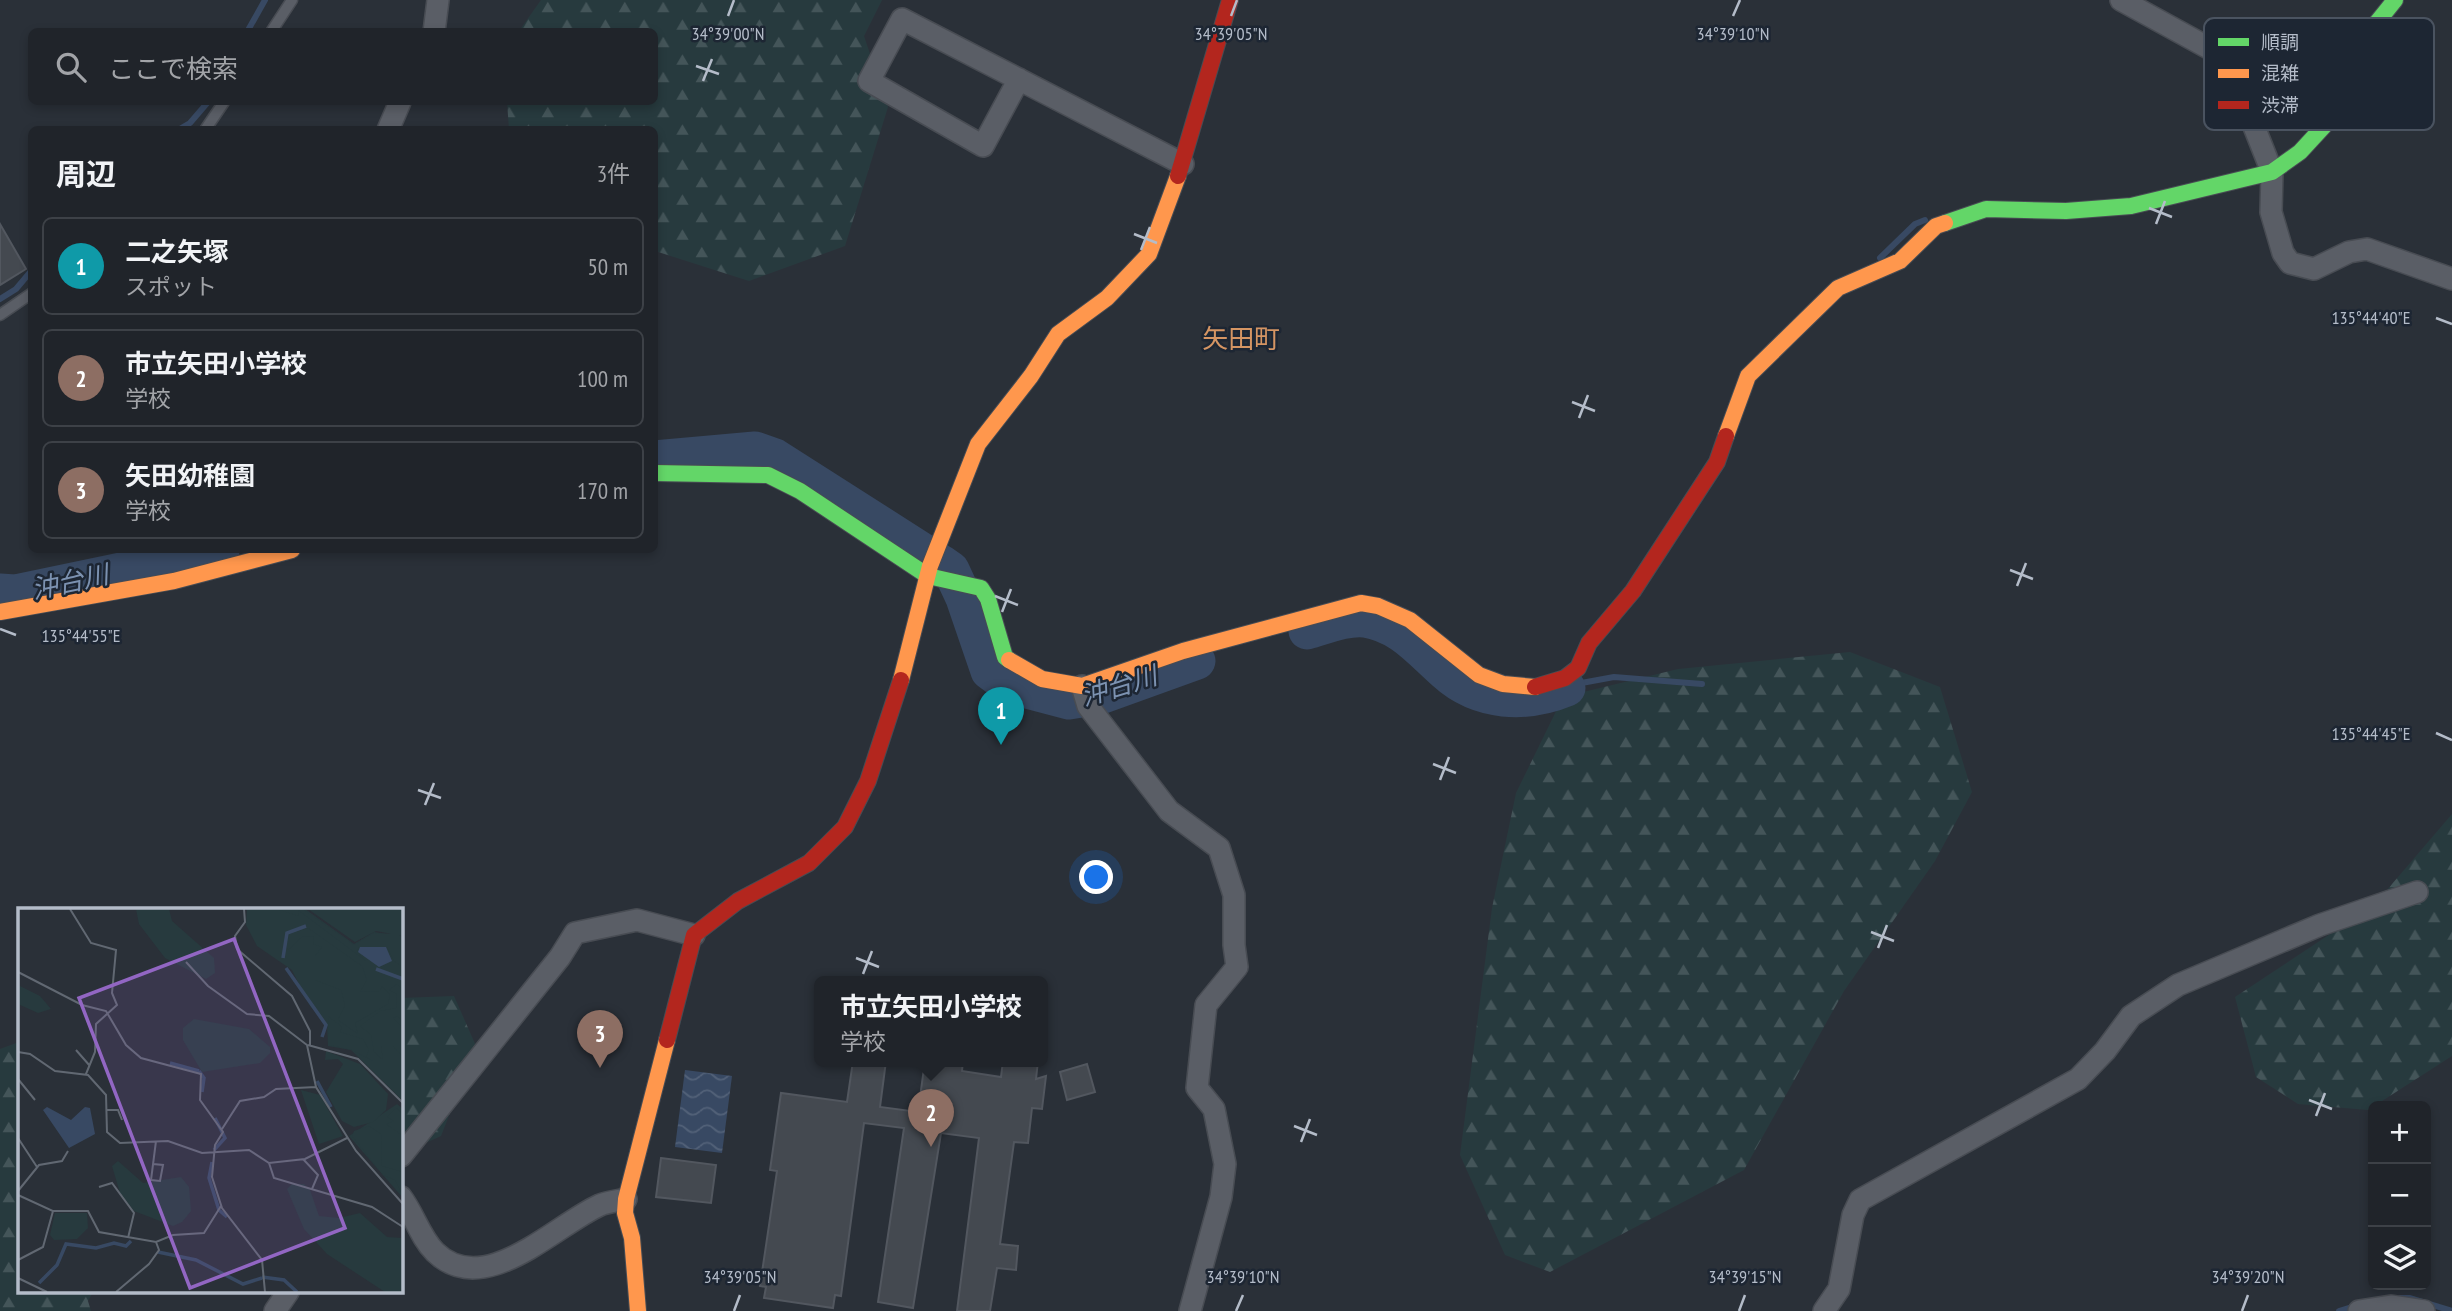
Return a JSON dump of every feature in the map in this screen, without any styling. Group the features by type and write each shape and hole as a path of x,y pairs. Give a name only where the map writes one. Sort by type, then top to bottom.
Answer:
{"street":[{"path":"434,28 438,0"},
{"path":"638,1311 632,1238 625,1213 626,1199 694,935 738,901 809,863 845,827 876,756 909,656 931,565 964,472 978,444 1031,376 1058,334 1107,298 1149,254 1183,164 1230,0"},
{"path":"2121,0 2204,45"},
{"path":"2377,18 2395,0"},
{"path":"1019,79 983,146 869,81 902,19 1019,79 1183,164"},
{"path":"390,126 399,105"},
{"path":"2255,130 2272,172 2271,212 2283,253 2290,263 2314,269 2349,252 2367,249 2452,279"},
{"path":"1084,696 1183,651 1361,603 1378,606 1420,625 1479,676 1489,680 1514,686 1535,687 1566,678 1578,668 1594,635 1633,591 1717,462 1748,376 1838,288 1853,279 1889,267 1909,253 1936,226 1986,209 2075,210 2131,206 2272,172 2285,165 2320,130"},
{"path":"658,473 768,475 957,580 981,587 988,599 1005,657 1016,666 1042,679 1084,696 1169,811 1219,848 1234,895 1234,946 1237,967 1206,1005 1197,1088 1214,1109 1225,1164 1221,1198 1189,1311"},
{"path":"0,612 174,581 281,553"},
{"path":"1824,1311 1839,1289 1853,1215 1860,1200 2078,1079 2105,1051 2131,1016 2178,985 2320,925 2417,892"},
{"path":"402,1155 560,957 575,933 637,920 694,935"},
{"path":"402,1199 433,1251 452,1265 471,1268 499,1263 528,1250 602,1204 626,1199"},
{"path":"275,1311 287,1294"},
{"path":"2359,1311 2390,1306 2424,1311"}],"lane":[{"path":"274,28 292,0"},
{"path":"208,126 222,105"},
{"path":"0,315 28,296"}],"green space":[{"path":"541,0 882,0 864,36 888,107 845,246 749,281 658,252 658,126 509,126 507,105 658,105 658,28 521,28"},
{"path":"1850,652 1940,687 1972,792 1935,861 1844,991 1744,1170 1550,1272 1505,1255 1460,1155 1492,908 1516,793 1563,697 1678,669"},
{"path":"2452,814 2452,1056 2382,1101 2368,1101 2368,1110 2298,1104 2256,1077 2235,997 2374,905"},
{"path":"454,996 476,1046 441,1136 402,1154 402,998"},
{"path":"18,1042 18,1294 92,1294 88,1301 91,1311 0,1311 0,1049"}],"water":[{"path":"685,1070 732,1076 722,1153 675,1147"}],"building":[{"path":"0,224 26,269 0,285"},
{"path":"1087,1064 1095,1092 1067,1100 1060,1072"},
{"path":"852,1067 885,1067 880,1107 918,1112 924,1067 962,1067 962,1071 1001,1077 1002,1067 1037,1067 1036,1079 1046,1076 1042,1109 1032,1108 1028,1143 1014,1142 1000,1244 1018,1246 1016,1270 997,1268 990,1311 957,1311 979,1138 941,1133 913,1308 878,1302 904,1128 864,1123 841,1296 835,1295 833,1308 764,1298 766,1287 760,1286 777,1171 770,1170 781,1093 847,1102"},
{"path":"661,1158 716,1165 711,1203 656,1197"}],"waterway":[{"path":"249,28 265,0"},
{"path":"185,126 205,105"},
{"path":"1880,258 1915,224 1925,220"},
{"path":"0,299 16,289 28,275"},
{"name":"沖台川","path":"658,459 755,450 775,457 951,570 964,598 989,671 1008,685 1069,701 1100,696 1197,661"},
{"name":"沖台川","path":"0,592 15,593 207,553"},
{"name":"沖台川","path":"1307,631 1343,621 1365,619 1399,632 1445,672 1473,690 1519,699 1567,688"},
{"path":"1576,684 1614,677 1702,684"},
{"path":"2400,1298 2410,1298 2452,1311"},
{"path":"2339,1311 2355,1306"}],"traffic: fast":[{"path":"2380,18 2395,0"},
{"path":"1945,223 1986,209 2066,211 2131,206 2272,172 2300,152 2320,130"},
{"path":"658,473 768,475 800,491 928,576 981,588 988,599 1005,657 1009,660"}],"traffic: slow":[{"path":"901,680 930,566 978,444 1031,376 1058,334 1107,298 1149,254 1178,176"},
{"path":"1726,436 1748,376 1838,288 1900,261 1936,226 1945,223"},
{"path":"0,612 174,581 281,553"},
{"path":"1009,660 1042,679 1082,686 1183,651 1361,603 1378,606 1410,620 1479,675 1503,684 1535,687"},
{"path":"638,1311 632,1238 625,1213 626,1199 667,1040"}],"traffic: jam":[{"path":"1178,176 1230,0"},
{"path":"1535,687 1565,678 1578,668 1589,643 1633,591 1717,462 1726,436"},
{"path":"667,1040 694,935 738,901 809,863 845,827 868,781 901,680"}],"place":[{"name":"二之矢塚","path":"1001,745"},
{"name":"矢田幼稚園","path":"600,1068"},
{"name":"市立矢田小学校","path":"931,1147"}],"district":[{"name":"矢田町","path":"1241,339"}]}
